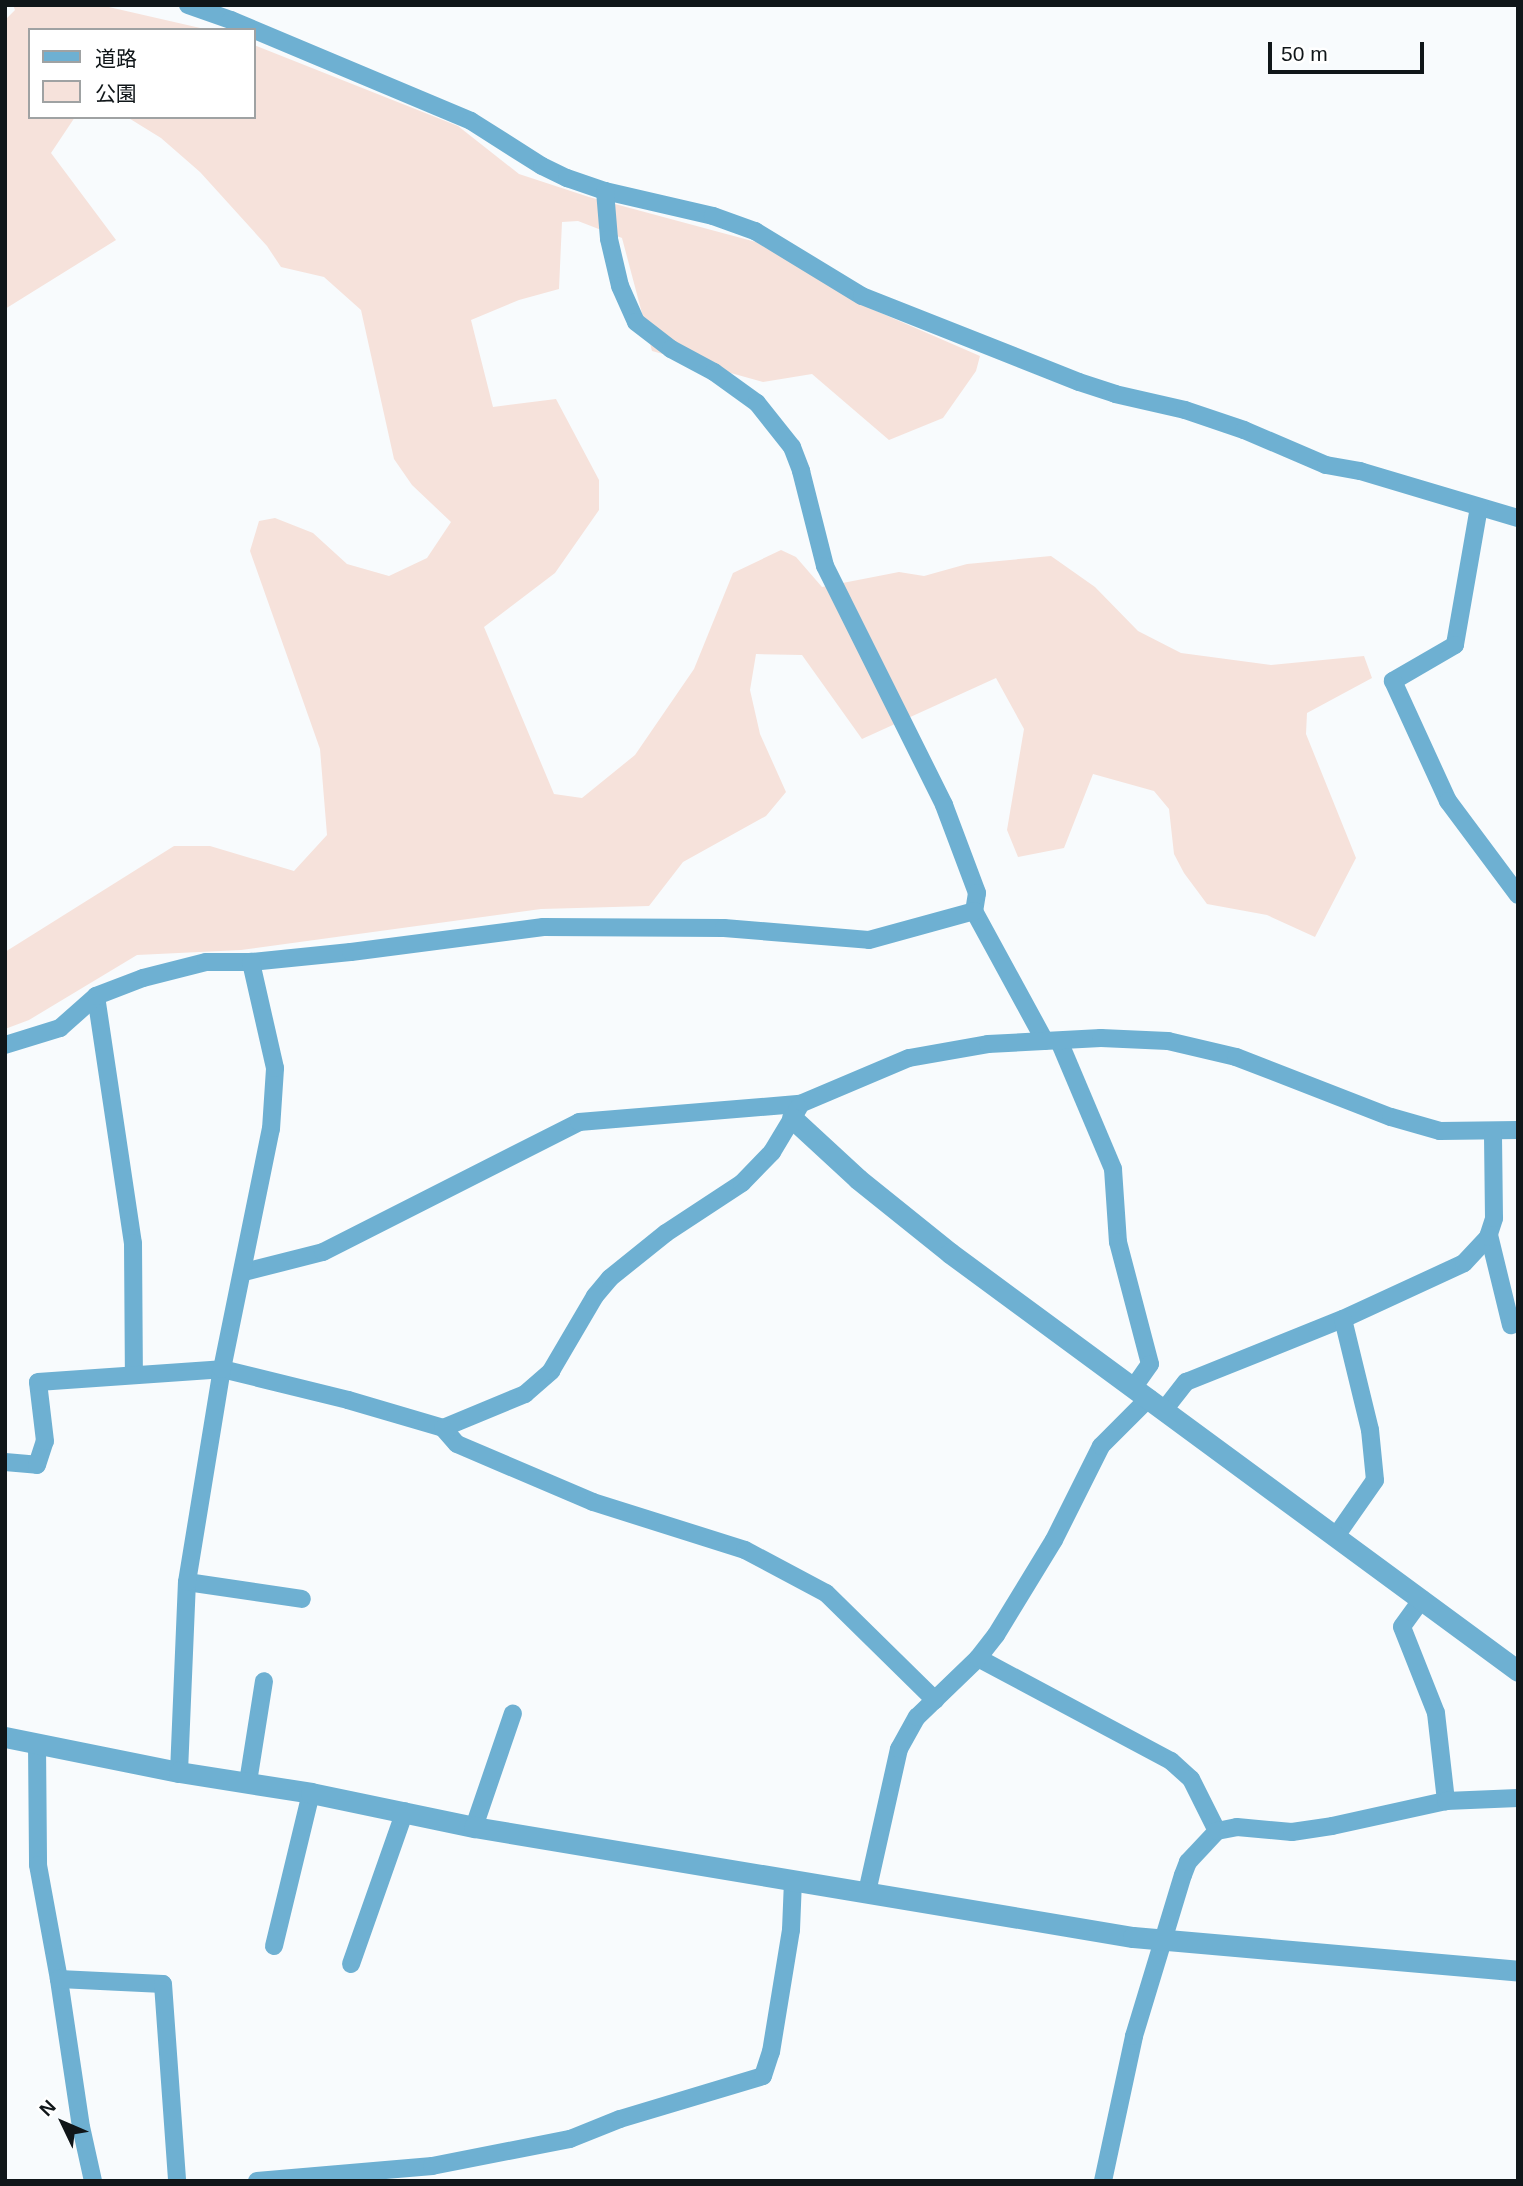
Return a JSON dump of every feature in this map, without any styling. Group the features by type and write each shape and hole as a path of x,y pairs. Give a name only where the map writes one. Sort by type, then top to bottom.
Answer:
{"street":[{"path":"188,5 250,28"},
{"path":"256,31 471,121 542,166 605,191 713,216 755,231 862,296 1079,382 1220,422 1326,465 1360,471 1518,518"},
{"path":"605,191 609,239 620,286 636,323 671,349 714,372 757,403 792,447 801,471 825,566 944,805 977,893 974,911 1052,1041 1113,1168 1118,1242 1150,1364 1149,1398"},
{"path":"1479,507 1455,645 1393,681 1448,801 1518,895"},
{"path":"5,1045 60,1028 96,996 143,978 206,962 251,962 543,927 724,928 869,940 974,911"},
{"path":"178,1772 187,1582 222,1369 244,1272 271,1129 275,1068 251,962"},
{"path":"96,996 133,1243 134,1375"},
{"path":"244,1272 323,1252 579,1122 796,1111 909,1058 947,1049 1052,1041 1168,1041 1237,1057 1391,1117 1440,1132 1518,1130"},
{"path":"796,1111 858,1179 950,1253 1518,1671"},
{"path":"443,1428 524,1394 551,1371 595,1296 611,1278 666,1233 742,1183 772,1152 796,1111"},
{"path":"867,1892 899,1749 917,1717 978,1658 996,1635 1054,1540 1101,1446 1149,1398 1343,1319 1464,1263 1489,1235 1494,1218 1493,1132"},
{"path":"1489,1235 1511,1325"},
{"path":"1336,1536 1375,1480 1370,1430 1343,1319"},
{"path":"5,1462 37,1465 45,1441 37,1382 222,1369 443,1428 457,1444 593,1502 744,1549 826,1593 935,1700"},
{"path":"187,1582 302,1599"},
{"path":"1422,1599 1402,1627 1436,1713 1446,1801"},
{"path":"978,1658 1171,1761 1191,1779 1217,1831"},
{"path":"248,1782 264,1681"},
{"path":"474,1827 513,1713"},
{"path":"5,1737 178,1772 405,1811 474,1827 1163,1940 1518,1971"},
{"path":"37,1744 38,1865 59,1979 81,2127 93,2181"},
{"path":"274,1946 311,1793"},
{"path":"1103,2181 1135,2036 1188,1862 1217,1831 1237,1827 1292,1832 1446,1801 1518,1798"},
{"path":"351,1964 405,1811"},
{"path":"257,2181 432,2166 546,2144 570,2139 620,2119 763,2076 771,2052 791,1930 793,1880"},
{"path":"59,1979 163,1984 177,2181"}],"green space":[{"path":"13,5 100,5 200,28 28,28 28,119 74,119 51,153 116,240 5,309 5,20 15,10"},
{"path":"256,46 458,126 519,174 589,197 756,242 874,310 980,356 976,371 943,418 889,440 812,374 763,382 652,351 622,238 578,221 562,222 559,289 519,300 471,320 493,407 556,399 599,480 599,510 555,573 484,627 554,794 582,798 635,755 694,669 733,573 781,550 796,557 822,587 899,572 924,576 967,564 1051,556 1095,587 1138,631 1181,653 1271,665 1364,656 1372,678 1307,713 1306,734 1356,858 1315,937 1267,915 1207,904 1184,873 1174,854 1169,809 1154,791 1093,774 1064,848 1018,857 1007,830 1024,729 996,678 862,739 802,655 756,654 750,690 760,734 786,792 766,816 683,862 649,906 541,909 241,950 137,955 29,1020 5,1029 5,952 174,846 210,846 294,871 327,835 320,749 250,551 259,521 275,518 313,533 347,564 389,576 427,558 451,522 412,485 394,459 361,310 324,277 281,267 267,246 200,172 161,138 130,119 256,119"}]}
